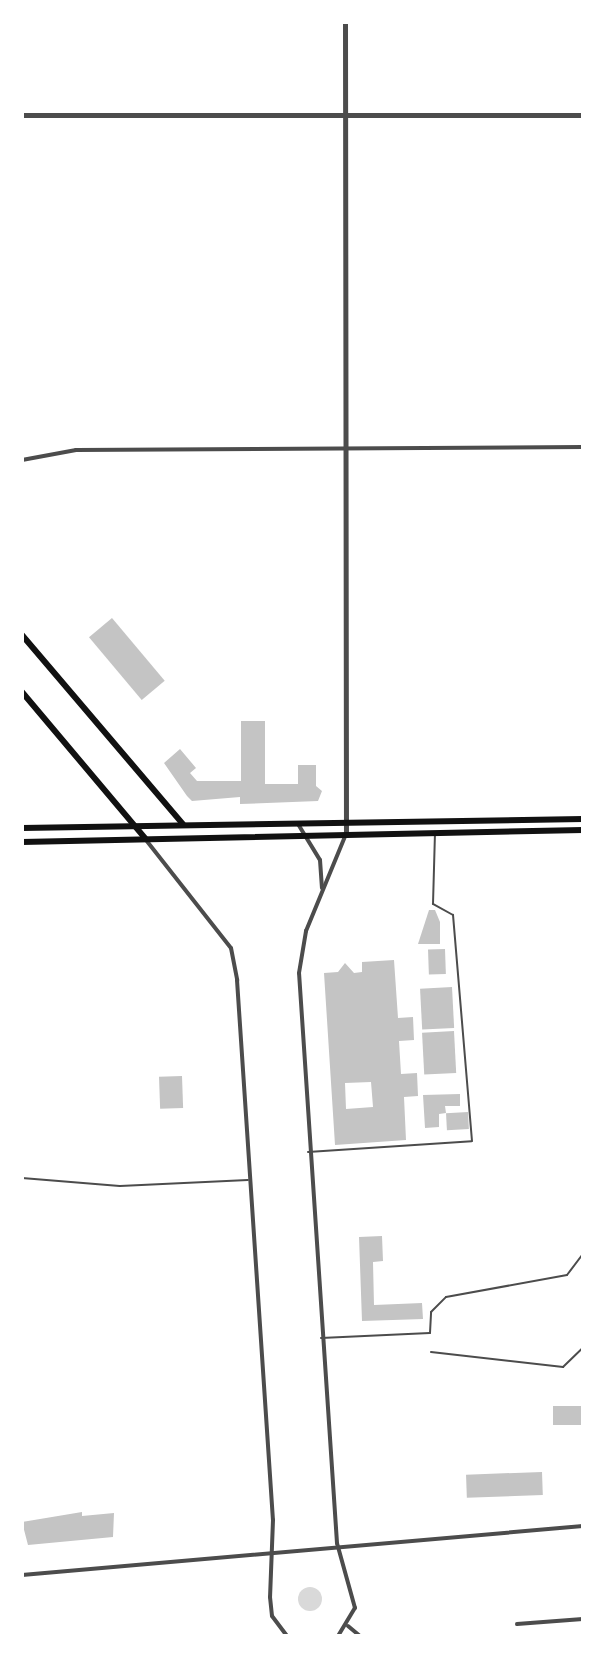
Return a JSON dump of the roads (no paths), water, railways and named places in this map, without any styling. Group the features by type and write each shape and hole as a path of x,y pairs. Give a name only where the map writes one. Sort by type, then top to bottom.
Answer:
{"highway":[{"path":"22,635 183,824"},
{"path":"22,692 145,838"},
{"path":"22,828 433,819 583,819"},
{"path":"22,842 583,830"}],"street":[{"path":"338,1636 348,1626 355,1608 353,1590 337,1543 308,1152 300,949 346,834 345,22"},
{"path":"22,115 583,115"},
{"path":"22,460 45,453 583,447"},
{"path":"297,822 320,860 322,891"},
{"path":"145,838 231,948 251,1180 274,1550 272,1616 287,1636"},
{"path":"22,1575 337,1543 583,1526"},
{"path":"517,1624 583,1619"},
{"path":"348,1626 360,1636"}],"lane":[{"path":"308,1152 472,1141 453,915 433,904 435,833"},
{"path":"22,1178 120,1186 251,1180"},
{"path":"321,1338 430,1333 431,1312 446,1297 567,1275 583,1254"},
{"path":"431,1352 563,1367 583,1348"}]}
